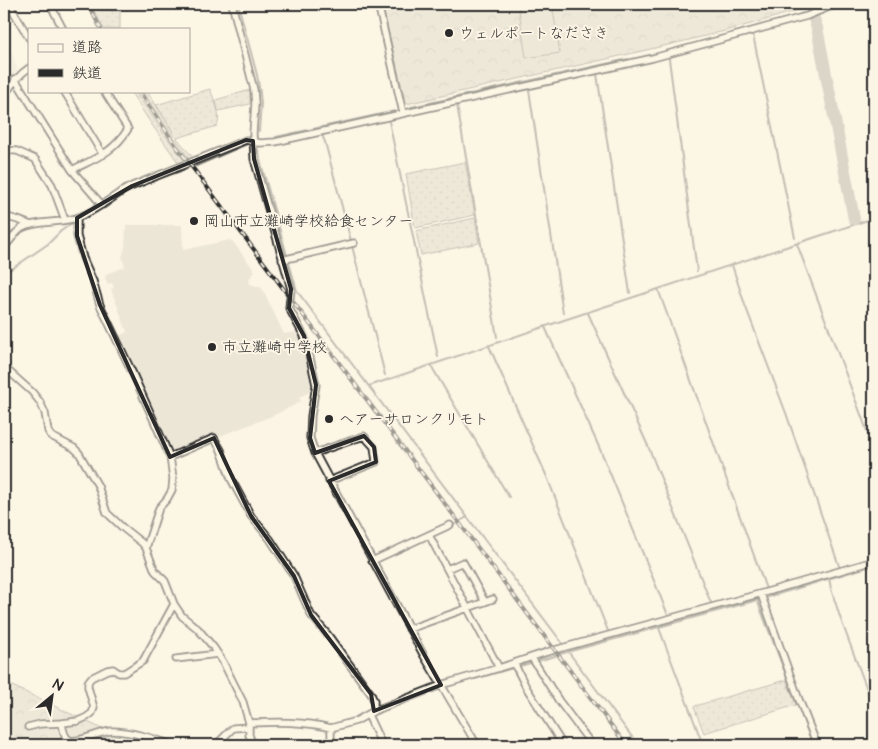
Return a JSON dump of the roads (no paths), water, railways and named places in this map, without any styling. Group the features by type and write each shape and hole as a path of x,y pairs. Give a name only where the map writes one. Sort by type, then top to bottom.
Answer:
{"street":[{"path":"10,4 28,36"},
{"path":"50,4 63,28"},
{"path":"232,4 254,90 254,159 286,259 291,289 289,308 304,336 316,385 310,438 314,453 409,629 477,745"},
{"path":"378,4 403,114"},
{"path":"4,247 20,228 77,218 132,186 246,140 260,143 275,142 653,58 807,16 841,4"},
{"path":"4,96 15,79 28,69"},
{"path":"15,79 72,170 102,205"},
{"path":"65,92 103,154"},
{"path":"72,170 110,151 128,129 105,92"},
{"path":"4,150 17,151 36,159 52,185 65,220"},
{"path":"4,216 31,225"},
{"path":"77,218 77,236 100,304 170,457 173,478 172,490 159,508 146,548"},
{"path":"286,259 352,243"},
{"path":"4,367 32,392 40,402 51,436 74,448 79,453 98,486 107,513 146,548 155,571 165,580 174,604 182,616 198,629 218,654 244,702 249,735 253,745"},
{"path":"314,453 364,436 374,447 376,462 329,481"},
{"path":"170,457 214,438 221,450 231,479 251,516 270,539 294,576 311,615 371,694 374,700 371,713 382,745"},
{"path":"372,561 450,525"},
{"path":"429,535 499,668"},
{"path":"216,745 233,728 249,725 284,722 306,723 331,728 356,721 371,713 441,685 499,668 534,661 562,648 762,597 874,561"},
{"path":"447,569 463,562 485,602"},
{"path":"762,597 798,697 818,745"},
{"path":"409,629 493,599"},
{"path":"28,727 40,724 78,721 92,713 94,708 88,687 88,682 91,678 112,669 119,673 124,673 143,661 174,604"},
{"path":"176,659 218,654"},
{"path":"534,661 592,745"},
{"path":"516,666 526,687 563,745"},
{"path":"62,723 67,739 72,741 112,731 135,734 173,745"},
{"path":"331,728 331,745"}],"waterway":[{"path":"238,4 260,93 259,131"},
{"path":"807,12 811,10"},
{"path":"800,14 804,13"},
{"path":"814,19 854,219"},
{"path":"753,35 795,238"},
{"path":"411,107 628,59"},
{"path":"669,59 697,271"},
{"path":"597,74 630,293"},
{"path":"529,90 563,313"},
{"path":"457,105 497,337"},
{"path":"276,137 395,111"},
{"path":"389,121 438,357"},
{"path":"322,135 351,241"},
{"path":"196,166 247,144"},
{"path":"259,151 297,291 563,644"},
{"path":"105,208 126,193 157,179 187,169"},
{"path":"369,386 874,218"},
{"path":"4,272 48,244 61,231 74,222"},
{"path":"797,244 866,428 874,455"},
{"path":"352,246 385,375"},
{"path":"732,265 839,566"},
{"path":"658,289 766,589"},
{"path":"588,313 648,446 711,603"},
{"path":"545,327 603,456 668,615"},
{"path":"489,346 547,477 608,631"},
{"path":"432,366 509,497"},
{"path":"452,526 467,517"},
{"path":"560,654 765,598 874,565"},
{"path":"829,579 841,620 874,708"},
{"path":"757,600 813,745"},
{"path":"659,628 703,745"},
{"path":"567,650 638,745"},
{"path":"475,679 555,656"},
{"path":"512,668 559,745"}],"railway":[{"path":"88,4 100,28"},
{"path":"140,92 177,147 626,745"}],"place":[{"name":"ウェルポートなださき","path":"449,33"},
{"name":"岡山市立灘崎学校給食センター","path":"194,221"},
{"name":"市立灘崎中学校","path":"212,347"},
{"name":"ヘアーサロンクリモト","path":"329,419"}]}
